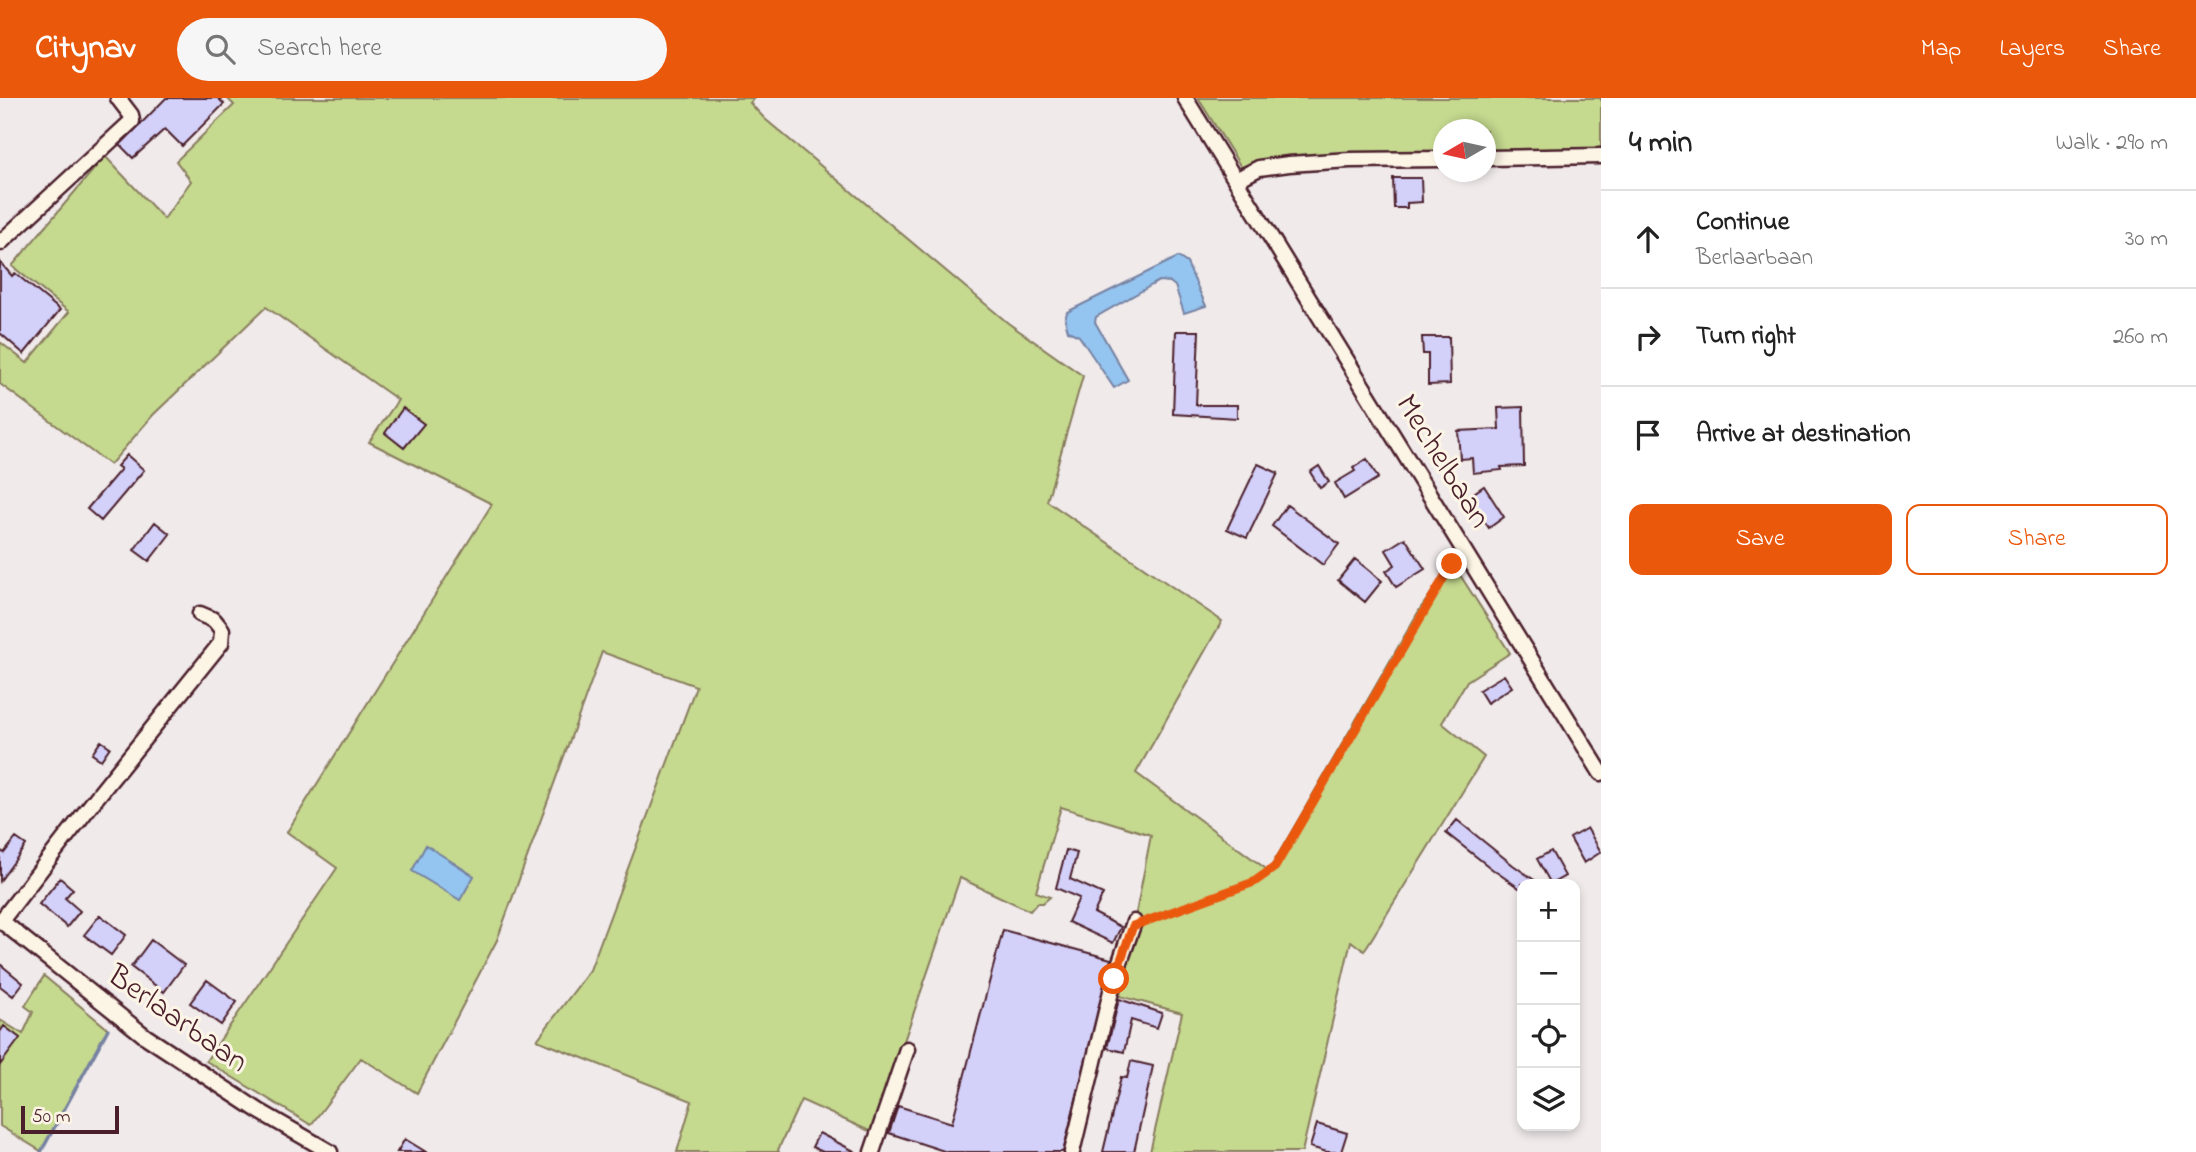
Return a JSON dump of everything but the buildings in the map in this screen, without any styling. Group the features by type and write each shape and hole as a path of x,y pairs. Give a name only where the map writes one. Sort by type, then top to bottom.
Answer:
{"street":[{"path":"0,243 132,121 131,115 118,98"},
{"name":"Mechelbaan","path":"1185,98 1601,773"},
{"path":"1496,158 1601,156"},
{"path":"1236,180 1259,169 1289,164 1433,159"},
{"name":"Berlaarbaan","path":"200,614 214,620 222,631 221,643 0,920 145,1036 258,1111 330,1152"},
{"path":"1072,1152 1121,953 1133,924"},
{"path":"873,1152 907,1049"}],"path":[{"path":"1133,924 1254,882 1275,867 1452,564"}],"green space":[{"path":"227,98 754,98 750,103 765,119 1008,323 1083,376 1047,501 1222,621 1136,773 1269,871 1420,609 1453,564 1510,653 1467,681 1442,723 1484,757 1364,951 1351,941 1302,1152 1150,1152 1182,1013 1120,996 1151,835 1061,807 1036,892 1050,897 1043,903 1037,903 1030,911 960,878 903,1044 876,1134 801,1100 779,1152 677,1152 692,1101 537,1040 590,970 696,686 602,652 497,940 417,1093 361,1058 311,1125 206,1061 337,868 287,832 492,504 369,442 398,400 266,307 153,415 110,465 0,384 0,342 27,363 69,312 12,266 105,156 164,219 191,181 176,161 234,105"},
{"path":"1198,98 1601,98 1601,148 1496,151 1496,119 1433,119 1433,152 1286,156 1241,167"},
{"path":"44,976 108,1029 41,1151 0,1126 0,1020 23,1034 33,1012 25,1006"}],"water":[{"path":"1178,257 1187,263 1206,306 1184,313 1175,286 1170,282 1159,281 1096,317 1095,322 1128,380 1114,388 1079,336 1068,331 1065,320 1067,312"},
{"path":"426,845 474,876 460,900 412,871"}],"waterway":[{"path":"41,1152 108,1029"}],"route":[{"path":"1114,979 1121,953 1133,926 1254,882 1275,867 1452,564"}]}
